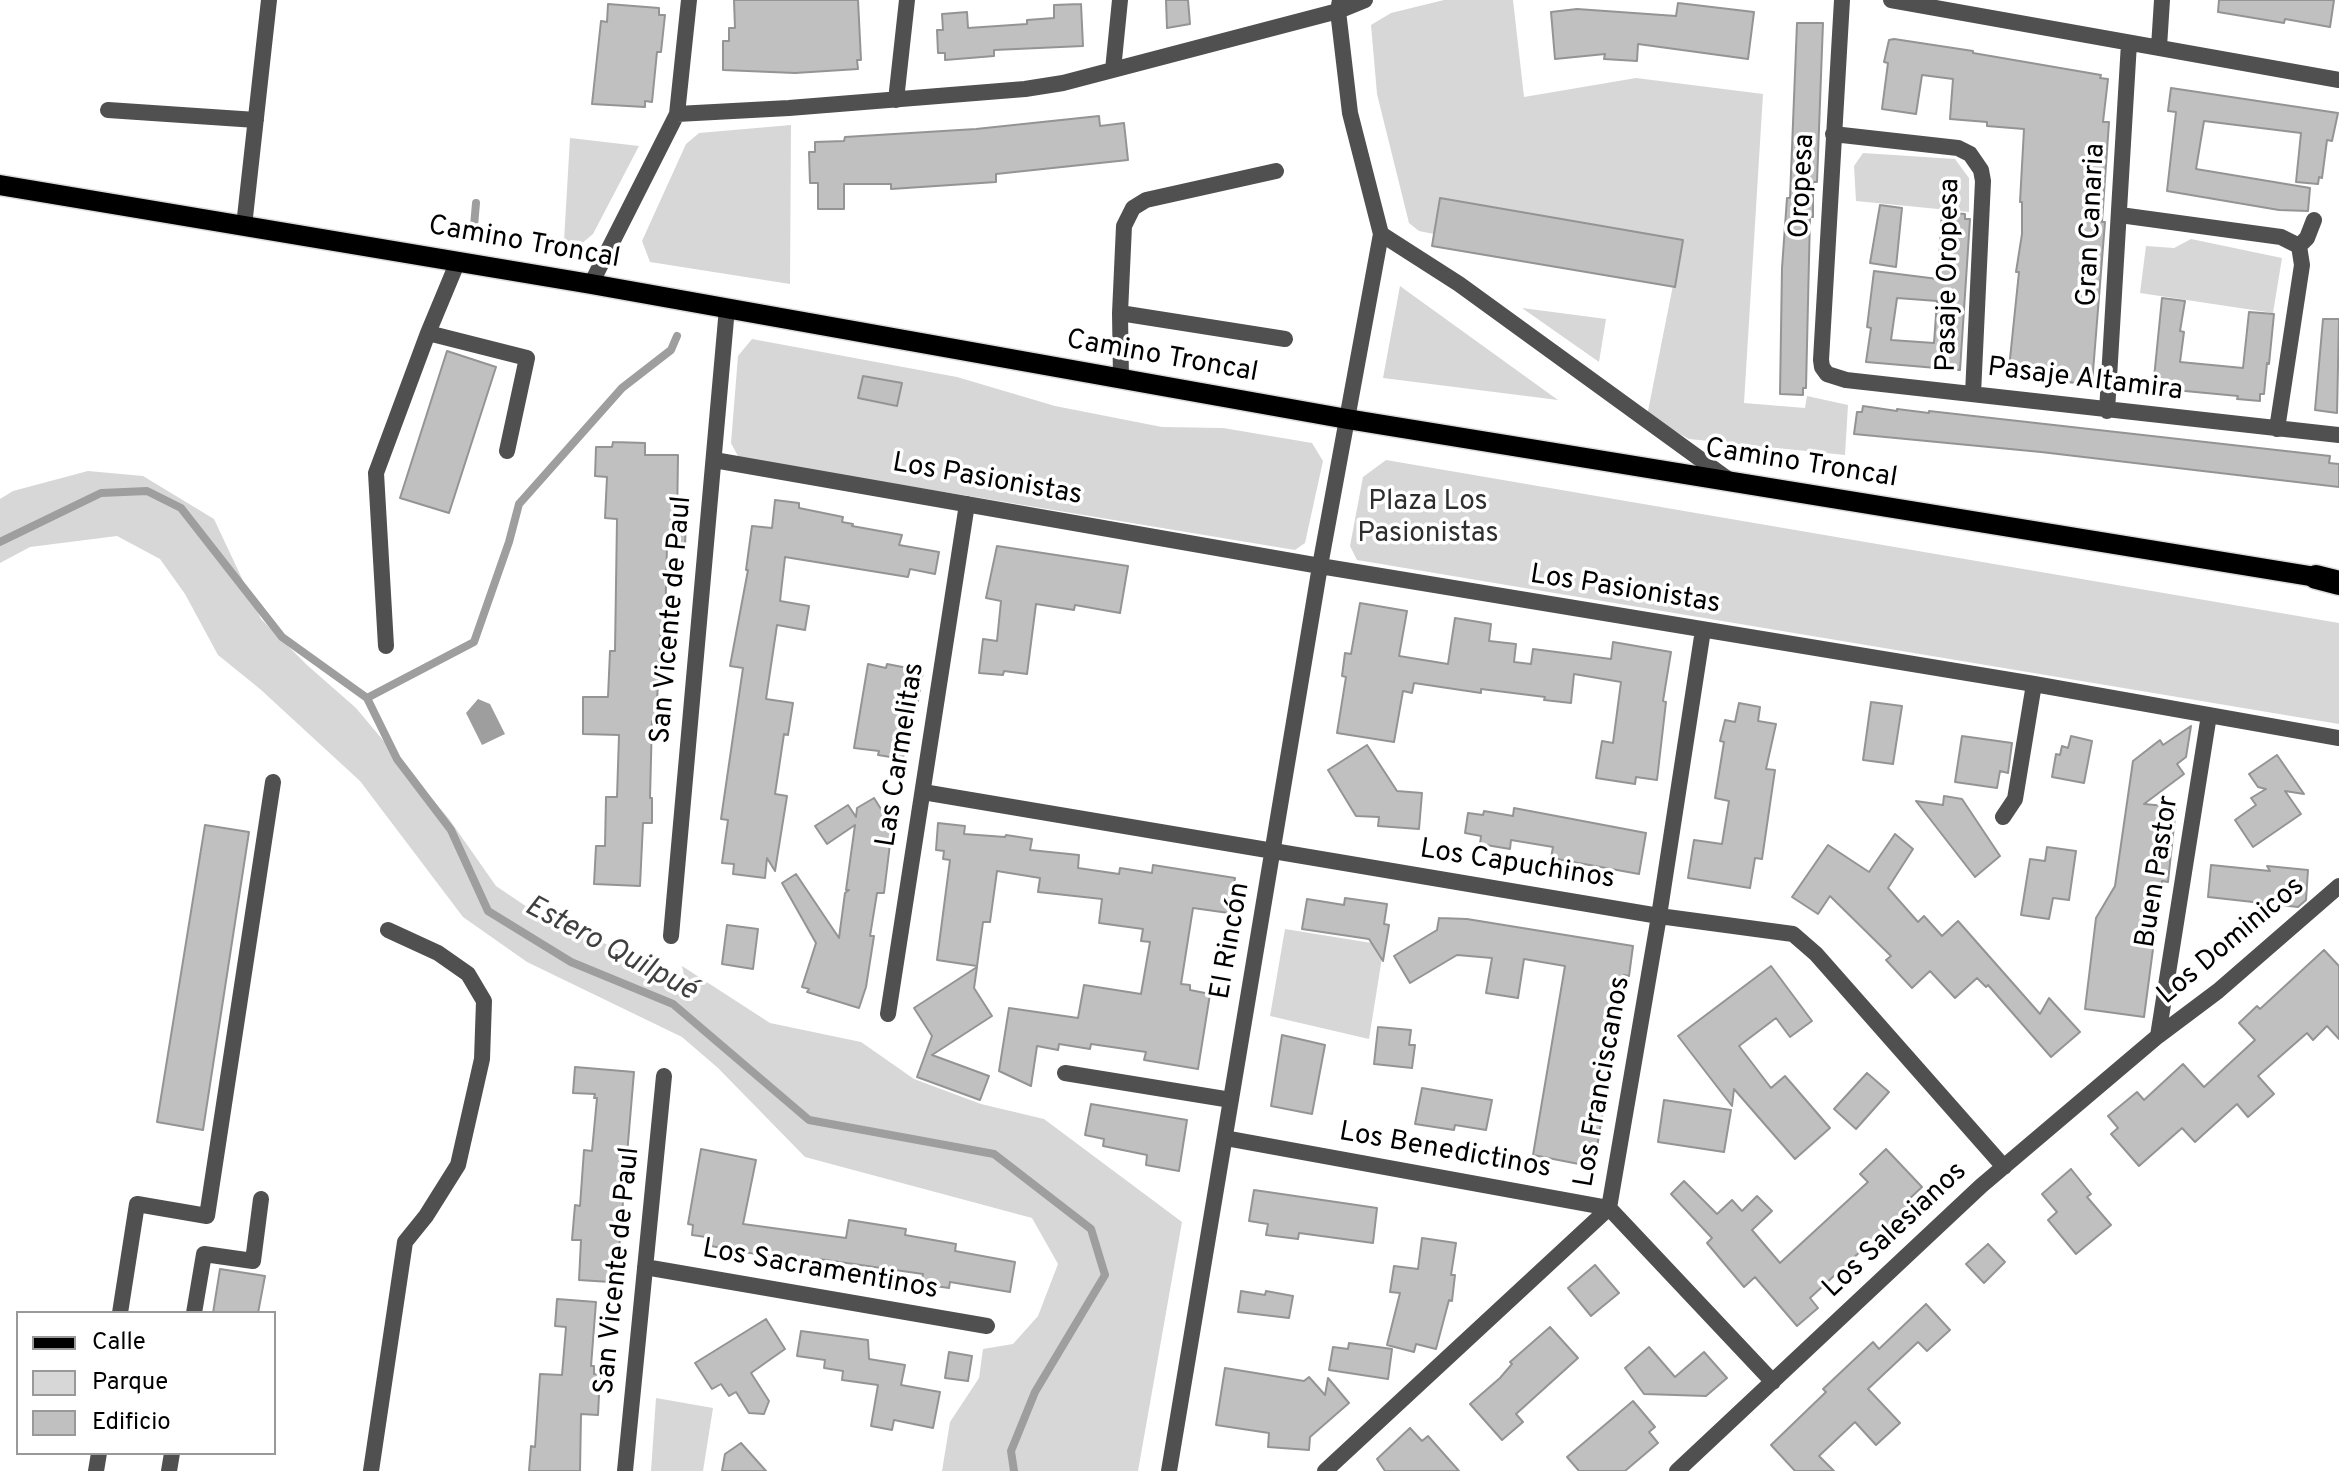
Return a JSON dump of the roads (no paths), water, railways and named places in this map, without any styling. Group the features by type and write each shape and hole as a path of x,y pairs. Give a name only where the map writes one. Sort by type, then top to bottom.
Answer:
{"main road":[{"name":"Camino Troncal","path":"0,185 591,284 1347,419 2333,580"}],"street":[{"path":"244,226 269,0"},
{"path":"591,284 677,114 689,0"},
{"path":"896,100 907,0"},
{"path":"1113,70 1120,0"},
{"path":"677,114 1025,89 1113,70 1365,0"},
{"name":"Oropesa","path":"1827,374 1821,360 1842,0"},
{"path":"1891,0 2339,80"},
{"path":"2159,47 2162,0"},
{"path":"1339,6 1350,113 1381,234 1459,284 1732,482"},
{"name":"Gran Canaria","path":"2107,411 2129,43"},
{"path":"108,110 256,120"},
{"name":"Pasaje Oropesa","path":"1833,134 1958,148 1970,154 1981,170 1973,394"},
{"path":"1121,379 1124,226 1133,208 1146,200 1276,171"},
{"path":"2120,215 2281,237 2299,246"},
{"path":"2299,246 2307,238 2314,220"},
{"name":"El Rincón","path":"1169,1471 1320,566 1381,234"},
{"path":"2277,429 2302,265 2299,246"},
{"path":"386,646 376,473 458,261"},
{"name":"San Vicente de Paul","path":"671,936 727,308"},
{"path":"1120,313 1285,339"},
{"path":"428,333 527,358 507,451"},
{"name":"Pasaje Altamira","path":"1827,374 1846,380 2339,435"},
{"name":"Los Pasionistas","path":"714,460 2339,738"},
{"name":"Las Carmelitas","path":"888,1014 967,504"},
{"name":"Los Franciscanos","path":"1325,1471 1609,1208 1659,916 1703,630"},
{"path":"2003,817 2015,799 2034,684"},
{"name":"Buen Pastor","path":"2158,1036 2209,715"},
{"path":"120,1311 137,1204 207,1216 273,782"},
{"name":"Los Capuchinos","path":"923,792 1659,916 1793,934 1816,954 2004,1167"},
{"name":"Los Dominicos","path":"2158,1036 2218,991 2339,886"},
{"path":"371,1471 405,1242 426,1216 458,1165 482,1059 484,1001 468,974 438,953 388,930"},
{"name":"Los Salesianos","path":"1677,1471 2004,1167 2158,1036"},
{"path":"1065,1073 1231,1100"},
{"name":"San Vicente de Paul","path":"625,1471 664,1076"},
{"name":"Los Benedictinos","path":"1225,1138 1609,1208"},
{"path":"194,1311 204,1254 253,1261 261,1199"},
{"path":"1609,1208 1773,1382"},
{"name":"Los Sacramentinos","path":"645,1267 987,1326"}],"waterway":[{"path":"474,226 476,203"},
{"path":"367,698 474,642 519,504 622,388 671,350 677,336"},
{"name":"Estero Quilpué","path":"0,542 101,493 147,491 181,508 282,637 367,698 397,759 451,830 488,911 571,962 673,1004 809,1120 994,1154 1091,1229 1105,1275 1035,1392 1011,1451 1014,1471"}],"park label":[{"name":"Plaza Los Pasionistas","path":"1428,519"}]}
